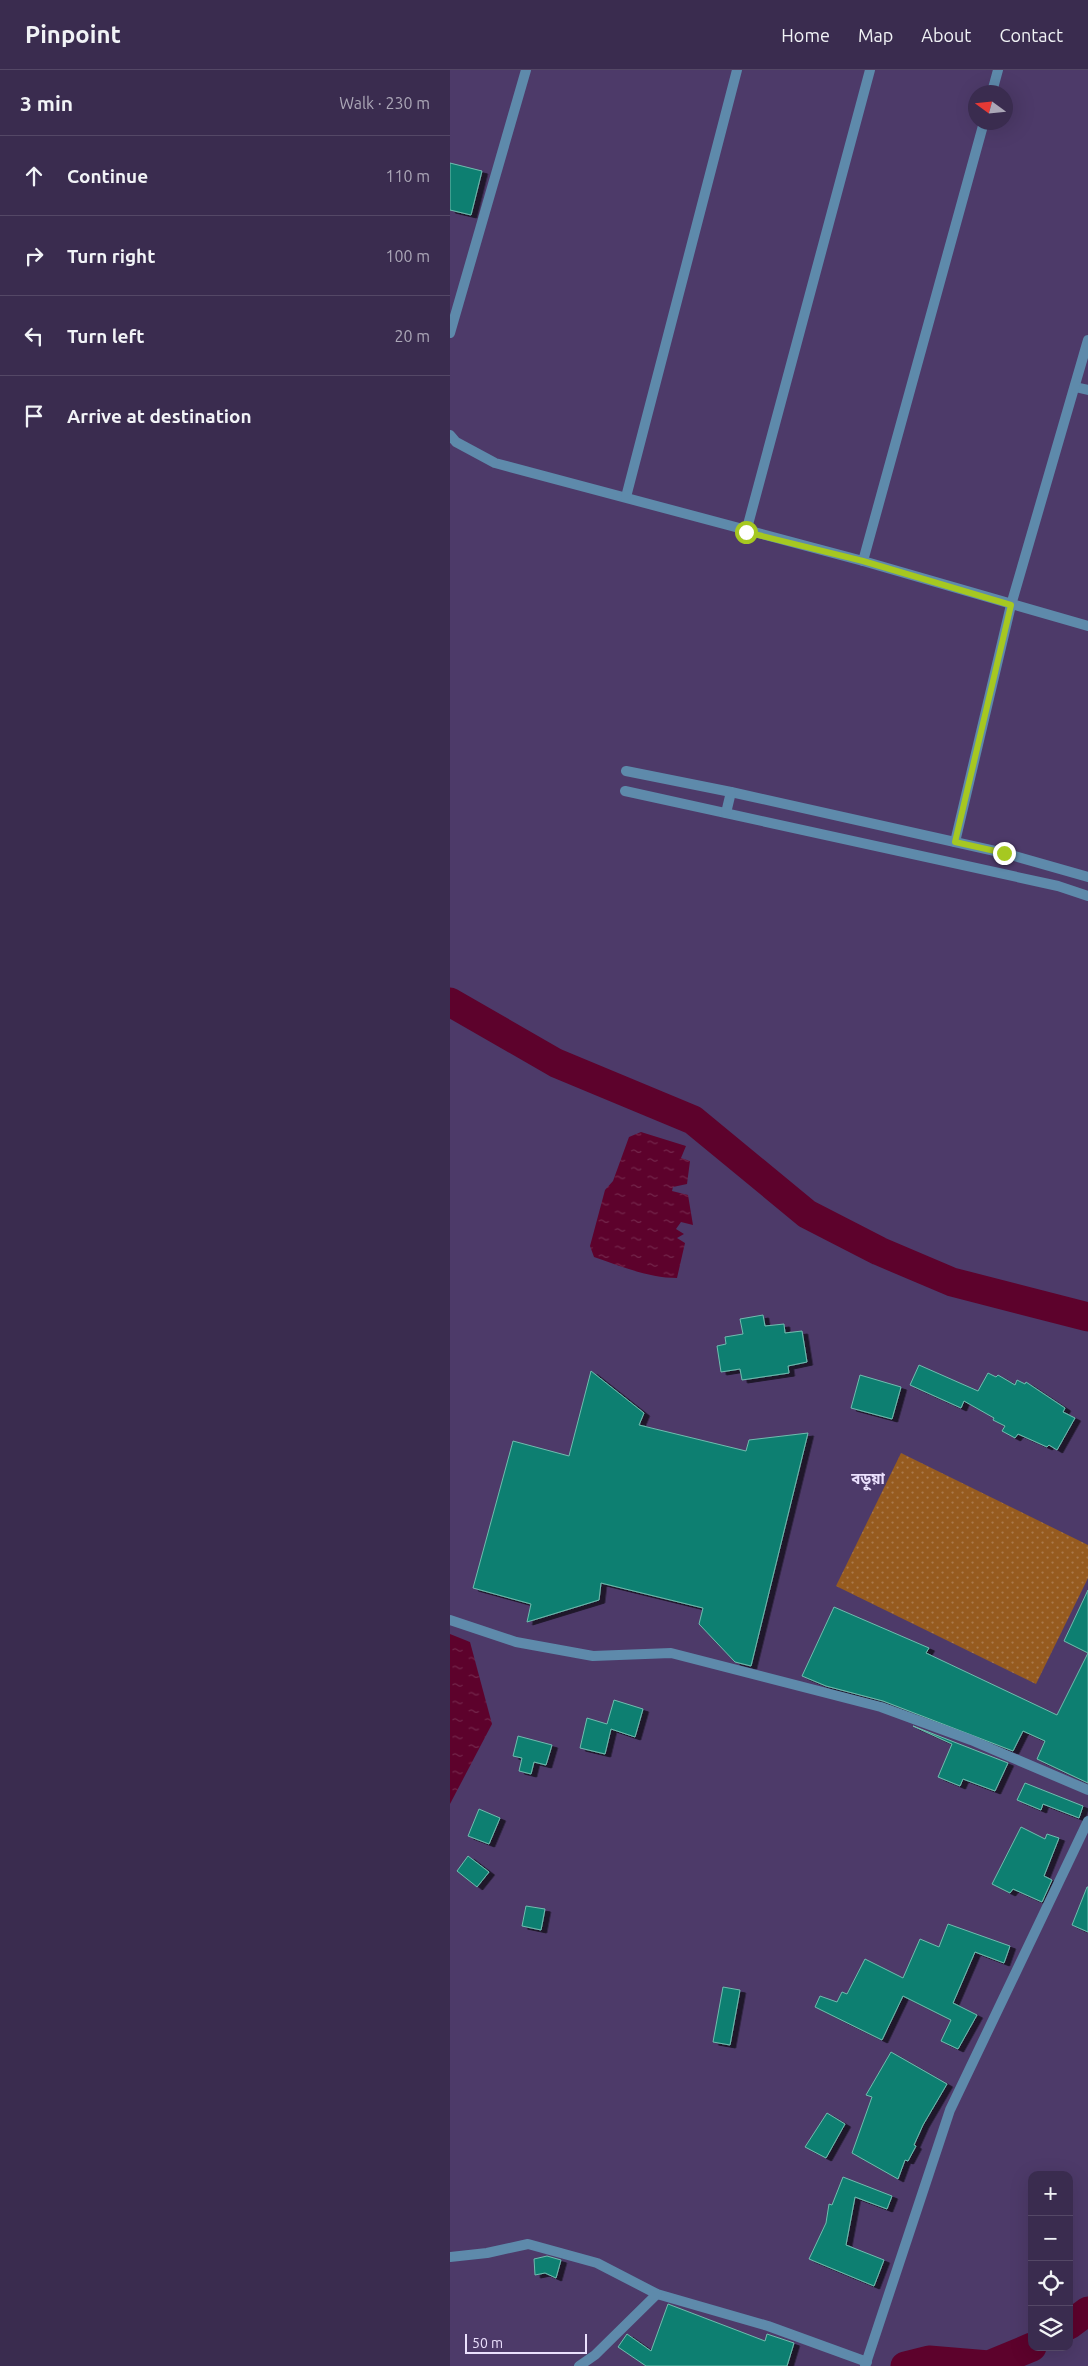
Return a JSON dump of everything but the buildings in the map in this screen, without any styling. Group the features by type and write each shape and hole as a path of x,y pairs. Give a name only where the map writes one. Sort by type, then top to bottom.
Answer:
{"street":[{"path":"450,333 526,70"},
{"path":"626,497 737,70"},
{"path":"746,532 870,70"},
{"path":"994,85 998,70"},
{"path":"863,561 982,130"},
{"path":"955,842 1011,605 1088,340"},
{"path":"1075,387 1088,390"},
{"path":"450,435 456,442 496,463 626,497 746,532 863,561 1088,626"},
{"path":"626,771 731,792 955,842 1029,859 1088,877"},
{"path":"625,791 1058,886 1088,896"},
{"path":"726,814 731,792"},
{"path":"450,1620 516,1642 594,1656 671,1653 881,1707 971,1740 1088,1790"},
{"path":"450,2258 487,2253 528,2244 597,2263 657,2294 768,2326 866,2364 950,2110 1088,1821"},
{"path":"579,2366 595,2355 657,2294"}],"shaded area":[{"path":"901,1453 1088,1545 1088,1578 1036,1684 836,1586"}],"water":[{"path":"641,1132 686,1146 681,1158 690,1161 687,1184 673,1187 672,1191 688,1195 693,1225 681,1222 676,1229 684,1234 677,1238 685,1243 677,1278 645,1274 594,1257 590,1246 605,1190 613,1181 629,1137"},
{"path":"450,1634 470,1642 492,1724 450,1804"}],"waterway":[{"path":"450,1002 556,1063 693,1120 807,1214 879,1251 952,1282 1088,1317"},
{"path":"1073,2322 1088,2311"},
{"path":"905,2366 929,2360 989,2365 1028,2349"}],"district":[{"name":"বড়ুয়া","path":"868,1478"}],"route":[{"path":"746,532 863,561 1011,605 955,842 1004,853"}]}
